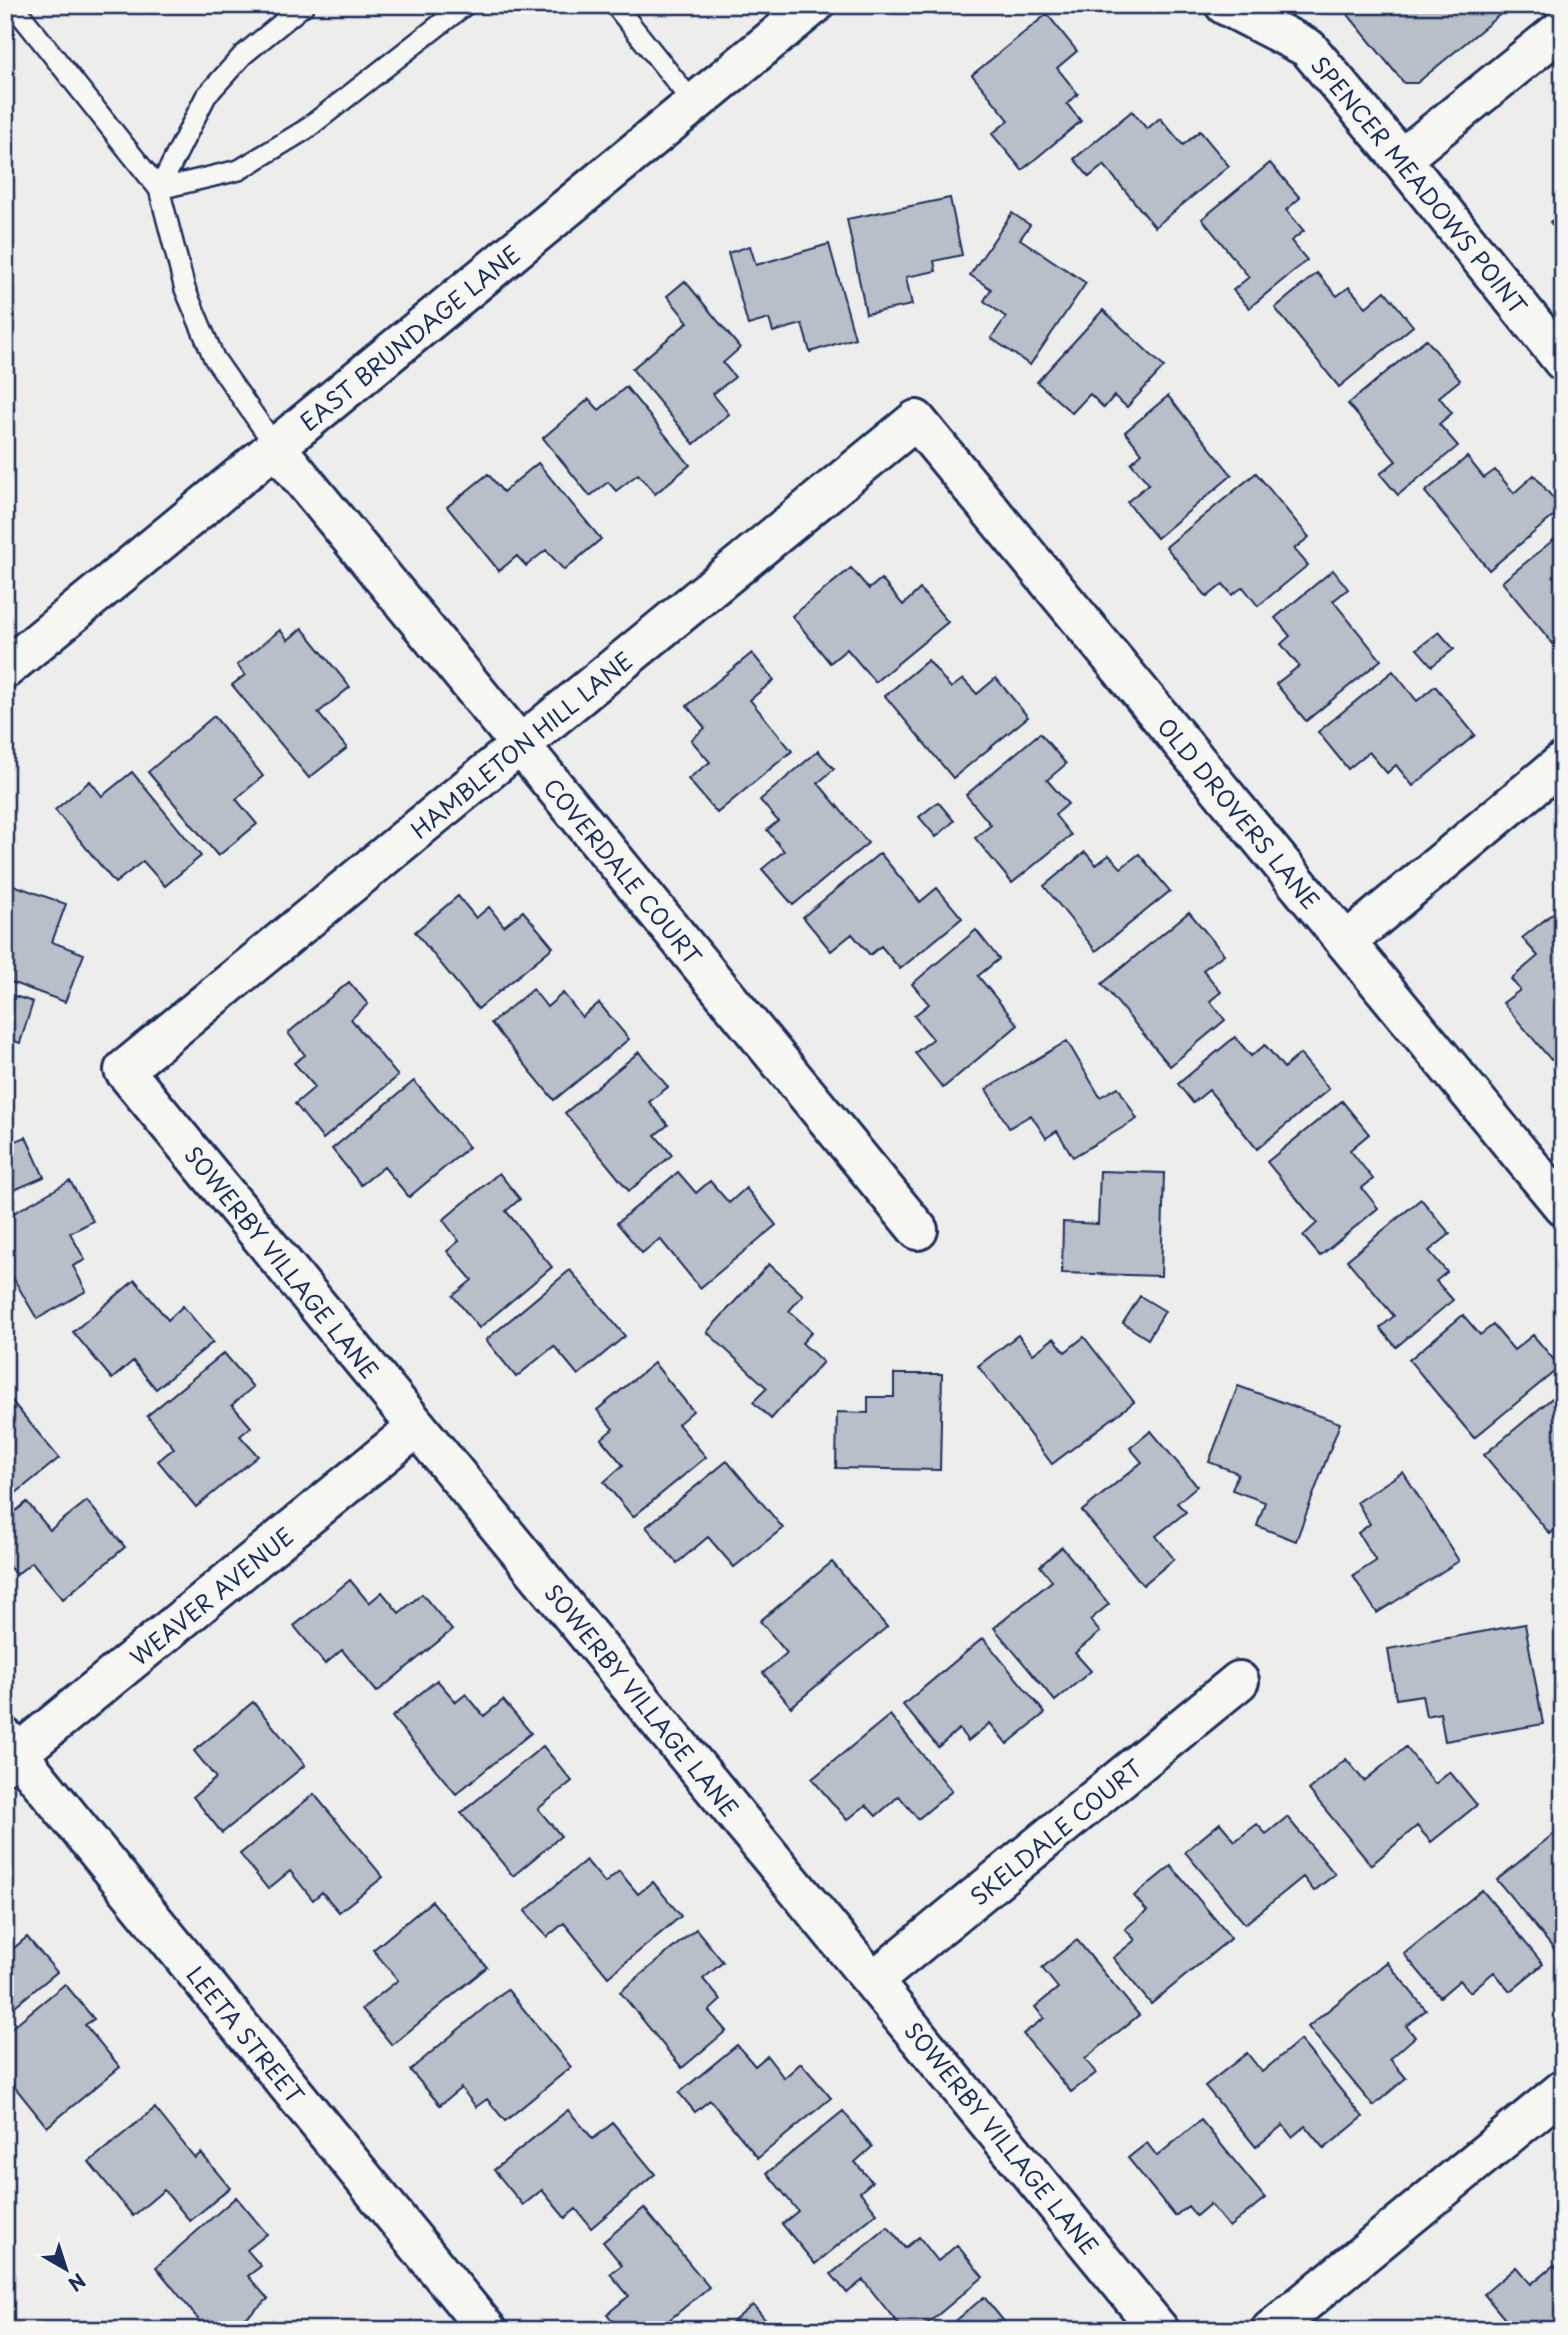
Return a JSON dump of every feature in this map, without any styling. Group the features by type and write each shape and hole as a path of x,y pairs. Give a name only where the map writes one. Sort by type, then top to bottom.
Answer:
{"street":[{"name":"EAST BRUNDAGE LANE","path":"5,669 814,5"},
{"name":"SPENCER MEADOWS POINT","path":"1225,5 1308,48 1563,360"},
{"path":"1401,159 1563,28"},
{"name":"HAMBLETON HILL LANE","path":"124,1070 916,419"},
{"name":"OLD DROVERS LANE","path":"916,419 1563,1206"},
{"name":"COVERDALE COURT","path":"276,447 919,1230"},
{"path":"1346,942 1563,762"},
{"name":"SOWERBY VILLAGE LANE","path":"124,1070 1159,2330"},
{"name":"WEAVER AVENUE","path":"9,1752 417,1427"},
{"name":"SKELDALE COURT","path":"873,1981 1239,1681"},
{"name":"LEETA STREET","path":"9,1752 487,2330"},
{"path":"1271,2330 1559,2102"}],"lane":[{"path":"13,5 159,189 185,289 214,358 276,447"},
{"path":"159,189 206,96 243,55 304,5"},
{"path":"159,189 239,170 305,130 465,5"},
{"path":"615,5 694,104"}],"building":[{"path":"1340,5 1503,5 1503,12 1417,83 1404,83"},
{"path":"1047,14 1077,51 1057,68 1078,94 1067,104 1081,121 1022,170 992,134 1009,120 972,75"},
{"path":"1132,111 1147,129 1160,118 1183,145 1200,131 1229,166 1155,227 1104,165 1089,177 1074,159"},
{"path":"1270,163 1300,198 1286,210 1304,231 1291,241 1307,260 1249,308 1233,290 1249,277 1202,219"},
{"path":"950,198 962,255 934,261 936,271 906,277 912,305 866,314 847,219"},
{"path":"1563,212 1563,238 1550,222"},
{"path":"1012,213 1030,225 1020,239 1086,283 1030,365 991,338 1006,317 984,301 991,289 970,275"},
{"path":"829,244 855,338 810,352 802,324 773,332 769,319 748,325 728,253 750,246 756,265"},
{"path":"1317,273 1337,296 1349,287 1366,307 1385,291 1413,326 1339,387 1275,308"},
{"path":"685,281 740,348 723,363 735,377 713,394 729,414 694,444 632,369 688,322 667,296"},
{"path":"1103,310 1164,367 1127,407 1114,396 1104,408 1090,394 1072,413 1037,382"},
{"path":"1426,339 1460,380 1439,397 1452,413 1439,424 1458,446 1398,495 1380,474 1396,461 1348,404"},
{"path":"626,387 690,465 655,494 638,474 616,491 608,482 590,496 543,438 589,399 599,410"},
{"path":"1168,396 1232,475 1157,538 1127,502 1149,484 1131,463 1142,453 1125,432"},
{"path":"1467,457 1484,478 1495,470 1514,493 1534,475 1562,509 1489,570 1425,492"},
{"path":"538,463 601,539 564,570 546,550 526,566 517,556 499,571 447,507 488,474 503,492"},
{"path":"1256,473 1309,537 1294,549 1308,565 1258,606 1243,587 1232,595 1223,584 1207,597 1166,547"},
{"path":"1563,532 1563,656 1502,582"},
{"path":"851,568 869,589 881,579 903,605 920,589 948,622 875,682 847,649 830,663 792,616"},
{"path":"1333,570 1348,589 1333,601 1381,660 1306,721 1276,684 1299,666 1281,644 1290,636 1275,618"},
{"path":"302,628 350,687 318,713 347,748 309,778 232,685 245,675 237,665 280,630 288,640"},
{"path":"1439,632 1454,649 1432,666 1417,649"},
{"path":"752,653 774,680 750,700 792,751 717,813 688,779 710,762 691,740 705,728 687,706"},
{"path":"928,660 951,688 963,679 977,694 996,678 1028,717 953,778 885,696"},
{"path":"1393,671 1417,701 1435,686 1475,735 1413,786 1396,765 1387,773 1369,752 1348,769 1318,732"},
{"path":"214,716 263,776 236,799 257,824 218,856 148,772"},
{"path":"1040,733 1066,764 1047,780 1068,804 1055,815 1071,835 1012,883 975,838 991,825 966,795"},
{"path":"818,751 834,769 818,783 868,843 793,905 762,869 784,851 767,830 778,821 760,800"},
{"path":"132,772 201,856 165,886 143,861 115,883 55,810 90,781 102,796"},
{"path":"938,802 954,821 936,837 919,817"},
{"path":"1085,852 1096,865 1109,855 1121,868 1139,854 1170,891 1096,951 1044,886"},
{"path":"880,853 920,902 937,888 962,918 900,969 881,946 870,955 852,934 831,951 803,917"},
{"path":"5,882 66,904 52,942 84,954 65,1002 5,980"},
{"path":"458,896 476,918 489,907 504,926 523,911 553,947 478,1009 415,932"},
{"path":"1557,910 1563,918 1563,1028 1558,1032 1563,1037 1563,1051 1551,1060 1503,1003 1520,990 1511,979 1538,956 1522,938"},
{"path":"1189,912 1224,954 1203,970 1221,992 1210,1001 1225,1020 1170,1066 1102,984"},
{"path":"976,930 999,959 978,976 1018,1025 943,1088 915,1053 933,1039 914,1016 929,1004 912,984"},
{"path":"349,982 368,1004 351,1019 398,1076 323,1139 295,1104 315,1087 294,1063 305,1055 288,1033"},
{"path":"533,989 547,1007 563,993 582,1017 599,1003 629,1039 554,1100 491,1023"},
{"path":"5,993 33,1002 20,1043 5,1038"},
{"path":"1235,1037 1251,1056 1265,1045 1284,1068 1300,1054 1329,1089 1257,1149 1209,1090 1193,1103 1178,1084"},
{"path":"1067,1041 1100,1097 1118,1087 1137,1119 1073,1157 1057,1131 1046,1138 1031,1115 1009,1128 986,1089"},
{"path":"639,1052 668,1087 649,1102 668,1125 655,1135 672,1155 629,1191 565,1113"},
{"path":"414,1081 469,1147 409,1197 384,1167 361,1185 332,1149"},
{"path":"1342,1101 1369,1134 1350,1150 1373,1179 1362,1188 1378,1208 1320,1256 1303,1236 1317,1223 1267,1162"},
{"path":"26,1137 44,1177 5,1194 5,1145"},
{"path":"1100,1171 1164,1173 1161,1276 1062,1273 1063,1222 1098,1224"},
{"path":"678,1172 696,1193 710,1181 729,1203 746,1188 776,1225 700,1288 660,1239 642,1253 617,1223"},
{"path":"499,1173 520,1199 506,1211 552,1267 479,1328 453,1296 472,1280 447,1251 459,1241 443,1220"},
{"path":"70,1181 93,1221 70,1233 85,1260 73,1266 86,1291 37,1319 5,1264 5,1218"},
{"path":"1421,1199 1450,1234 1429,1251 1447,1272 1436,1281 1453,1300 1396,1347 1380,1328 1394,1316 1347,1260"},
{"path":"769,1264 803,1295 789,1311 812,1332 802,1343 823,1362 771,1419 753,1402 767,1388 707,1332"},
{"path":"570,1270 625,1336 578,1375 554,1346 516,1377 486,1340"},
{"path":"135,1280 168,1320 183,1306 213,1342 156,1389 133,1361 112,1379 73,1332"},
{"path":"1140,1296 1165,1311 1148,1339 1123,1323"},
{"path":"1463,1315 1480,1335 1493,1325 1514,1350 1533,1335 1560,1367 1474,1438 1409,1360"},
{"path":"1018,1335 1033,1354 1054,1338 1065,1352 1084,1337 1134,1402 1052,1464 978,1366"},
{"path":"224,1353 253,1387 232,1405 251,1427 240,1436 258,1456 196,1507 158,1461 174,1448 147,1416"},
{"path":"654,1363 693,1411 678,1424 706,1457 633,1517 604,1482 623,1465 601,1439 613,1429 597,1410"},
{"path":"894,1374 942,1374 940,1470 836,1468 837,1412 868,1413 868,1397 894,1397"},
{"path":"1238,1386 1340,1423 1296,1541 1257,1526 1265,1502 1232,1490 1238,1473 1209,1462"},
{"path":"1563,1389 1563,1523 1550,1534 1484,1455"},
{"path":"5,1393 59,1458 5,1502"},
{"path":"1151,1431 1197,1486 1177,1503 1186,1512 1156,1536 1174,1559 1143,1585 1082,1511 1142,1462 1130,1448"},
{"path":"727,1461 783,1528 734,1567 708,1537 677,1563 646,1527"},
{"path":"1403,1472 1459,1561 1377,1613 1353,1576 1376,1561 1358,1533 1370,1524 1357,1502"},
{"path":"87,1501 125,1547 63,1599 32,1562 16,1575 5,1562 5,1520 27,1502 50,1530"},
{"path":"1062,1547 1109,1604 1090,1620 1100,1632 1075,1653 1091,1671 1055,1701 994,1628 1052,1581 1040,1566"},
{"path":"832,1562 887,1627 791,1707 763,1673 787,1653 760,1621"},
{"path":"350,1580 369,1603 382,1592 399,1613 422,1594 452,1630 377,1692 342,1650 325,1664 294,1626"},
{"path":"1525,1624 1543,1724 1445,1741 1440,1713 1426,1716 1422,1695 1396,1699 1388,1649"},
{"path":"983,1638 1045,1713 1007,1744 990,1723 968,1741 959,1729 938,1747 903,1705"},
{"path":"437,1680 456,1702 466,1694 484,1716 503,1700 531,1733 456,1794 392,1717"},
{"path":"253,1702 305,1765 222,1833 193,1797 216,1778 194,1751"},
{"path":"890,1715 952,1791 918,1819 899,1796 876,1816 866,1805 847,1820 812,1779"},
{"path":"543,1746 572,1781 538,1809 561,1836 513,1876 461,1813"},
{"path":"1406,1747 1435,1784 1450,1772 1477,1805 1431,1842 1417,1826 1371,1865 1309,1790 1346,1759 1364,1781"},
{"path":"314,1794 383,1877 339,1912 322,1892 313,1900 290,1871 268,1889 240,1854"},
{"path":"1287,1817 1335,1874 1314,1891 1303,1877 1245,1924 1185,1852 1220,1823 1235,1841 1257,1824 1266,1834"},
{"path":"1563,1826 1563,1950 1558,1954 1497,1880"},
{"path":"586,1860 605,1883 619,1871 638,1894 653,1882 681,1916 608,1977 564,1923 547,1937 525,1911"},
{"path":"1171,1866 1231,1938 1151,2004 1113,1958 1135,1940 1125,1929 1147,1911 1134,1896"},
{"path":"1482,1890 1543,1964 1510,1991 1494,1972 1470,1992 1460,1980 1440,1997 1404,1954"},
{"path":"432,1901 487,1967 392,2045 362,2009 398,1980 373,1950"},
{"path":"696,1929 723,1962 703,1979 721,2000 709,2011 726,2031 682,2068 620,1992"},
{"path":"27,1937 57,1972 5,2014 5,1949 8,1953"},
{"path":"1077,1940 1139,2015 1085,2059 1096,2073 1071,2092 1023,2034 1044,2018 1035,2007 1058,1988 1042,1968"},
{"path":"1387,1962 1426,2010 1406,2026 1415,2037 1390,2059 1406,2078 1373,2106 1308,2027"},
{"path":"65,1984 94,2019 85,2025 120,2067 47,2127 5,2075 5,2033"},
{"path":"507,1989 571,2067 505,2121 487,2099 476,2107 461,2088 440,2105 410,2070"},
{"path":"1300,2040 1363,2117 1324,2149 1305,2126 1292,2137 1283,2125 1256,2147 1205,2086 1247,2053 1262,2072"},
{"path":"737,2045 755,2066 767,2056 784,2078 801,2063 831,2098 758,2158 710,2100 695,2112 679,2093"},
{"path":"155,2108 195,2158 201,2153 230,2188 190,2221 164,2190 133,2216 89,2162"},
{"path":"568,2110 593,2139 613,2123 655,2174 591,2228 576,2209 565,2218 542,2190 523,2205 494,2170"},
{"path":"843,2111 872,2147 855,2162 872,2182 860,2192 877,2213 815,2264 782,2224 798,2211 767,2173"},
{"path":"1201,2120 1265,2198 1229,2227 1210,2204 1196,2216 1188,2206 1175,2216 1128,2158 1147,2143 1157,2156"},
{"path":"236,2197 267,2234 247,2250 261,2266 248,2276 268,2299 231,2330 207,2330 156,2267"},
{"path":"644,2208 709,2287 657,2330 620,2330 607,2314 629,2296 610,2274 622,2265 603,2242"},
{"path":"888,2227 905,2248 919,2237 938,2261 957,2245 983,2277 920,2330 903,2330 863,2280 847,2293 831,2274"},
{"path":"1554,2265 1563,2275 1563,2330 1514,2330 1484,2294 1516,2267 1531,2284"},
{"path":"984,2297 1011,2330 945,2330"},
{"path":"753,2305 774,2330 723,2330"}]}
